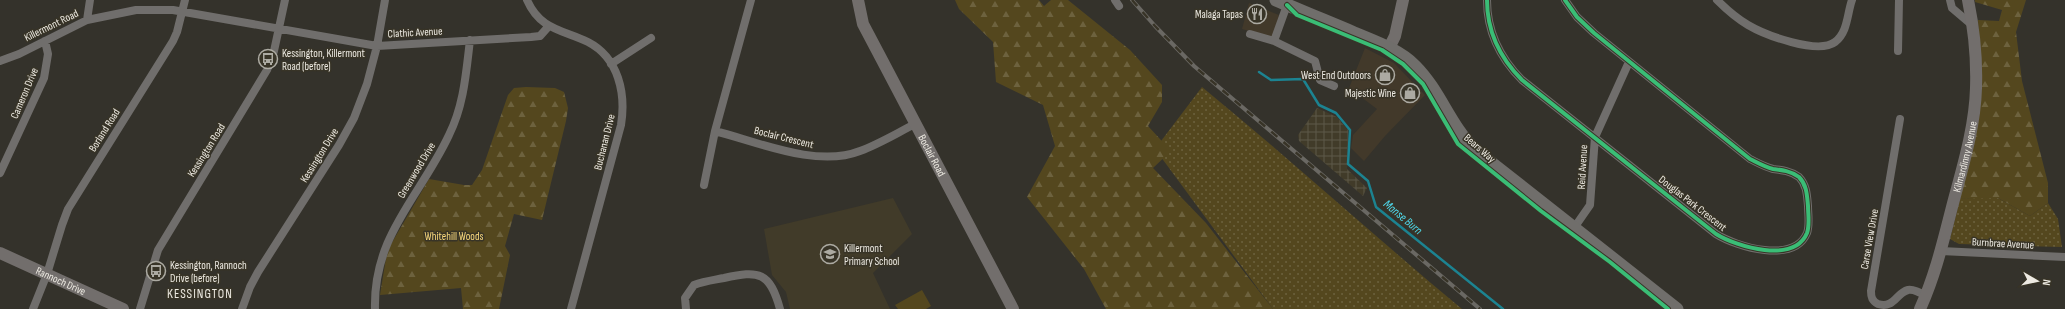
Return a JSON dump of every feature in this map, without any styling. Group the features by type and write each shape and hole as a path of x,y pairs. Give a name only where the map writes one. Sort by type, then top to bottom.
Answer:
{"main road":[{"path":"1281,2 1389,48 1415,66 1426,78 1456,129 1475,150 1677,309"}],"street":[{"path":"87,20 90,0"},
{"name":"Borland Road","path":"33,309 47,274 68,209 172,41 183,12 185,0"},
{"name":"Kessington Road","path":"140,309 158,250 267,70 280,28 285,0"},
{"name":"Kessington Drive","path":"242,309 250,287 258,272 347,132 367,84 377,46 385,0"},
{"name":"Buchanan Drive","path":"527,0 540,19 548,27 588,42 604,54 620,82 623,96 621,125 571,309"},
{"path":"704,185 714,130 751,0"},
{"name":"Boclair Road","path":"858,0 864,24 1013,309"},
{"path":"1389,48 1395,36 1403,0"},
{"name":"Douglas Park Crescent","path":"1486,0 1490,28 1494,40 1498,50 1512,69 1716,234 1731,242 1743,246 1786,250 1798,245 1807,233 1807,194 1804,185 1799,178 1791,172 1772,168 1750,159 1584,24 1565,0"},
{"path":"1717,0 1739,19 1761,32 1787,40 1819,46 1830,45 1843,33 1852,0"},
{"path":"1898,51 1899,0"},
{"path":"1950,0 1952,8 1958,15 1972,25"},
{"path":"1274,42 1281,2"},
{"path":"1958,15 1965,14 1969,3"},
{"name":"Kilmardinny Avenue","path":"1920,309 1926,296 1941,251 1963,164 1974,107 1976,70 1969,3"},
{"name":"Killermont Road","path":"0,61 45,41 65,29 87,20 136,10 155,9 183,12 280,28"},
{"name":"Clathic Avenue","path":"280,28 377,46 540,36 548,27"},
{"path":"1250,34 1274,42 1315,61 1320,80 1334,86"},
{"path":"611,64 651,38"},
{"name":"Greenwood Drive","path":"375,309 376,281 385,245 446,142 456,120 465,86 470,40"},
{"name":"Cameron Drive","path":"0,173 44,78 48,54 45,41"},
{"name":"Reid Avenue","path":"1574,228 1590,206 1595,137 1629,62"},
{"name":"Carse View Drive","path":"1900,119 1871,291 1872,298 1876,303 1889,306 1906,291 1911,289 1926,296"},
{"name":"Boclair Crescent","path":"714,130 805,155 825,157 860,151 915,124"},
{"name":"Burnbrae Avenue","path":"1941,251 2065,257"},
{"name":"Rannoch Drive","path":"0,253 123,309"},
{"path":"686,309 686,298 694,285 751,273 763,278 773,286 780,309"}],"shaded area":[{"path":"1249,3 1279,15 1273,38 1242,29"},
{"path":"1365,48 1394,63 1425,95 1385,136 1364,161 1351,148 1353,135 1377,109 1349,88"},
{"path":"1317,108 1337,117 1348,130 1347,169 1367,188 1363,196 1299,141 1298,135"},
{"name":"Killermont Primary School","path":"893,198 912,234 873,273 890,309 790,309 786,292 772,275 764,229"}],"green space":[{"path":"955,0 1039,0 1044,6 1051,0 1068,0 1130,50 1162,85 1162,102 1148,126 1171,151 1153,168 1206,223 1273,309 1106,309 1084,269 1027,197 1055,146 1043,105 996,82 993,42 959,9"},
{"path":"1975,0 2026,0 2016,32 2022,81 2048,183 2048,203 2030,216 1998,198 1960,199 1981,80 1978,20 1999,21 2002,10 1975,2"},
{"path":"1202,87 1462,309 1273,309 1155,149"},
{"name":"Whitehill Woods","path":"514,88 555,88 564,92 568,108 542,220 514,214 505,246 510,255 499,309 463,309 461,288 380,295 386,258 390,246 429,179 472,185 482,170 508,95"},
{"path":"1987,197 1998,198 2030,216 2048,203 2058,219 2062,247 1959,244 1950,239 1960,199"},
{"path":"922,290 931,306 926,309 898,309 895,305"}],"waterway":[{"name":"Manse Burn","path":"1259,72 1271,80 1303,79 1319,105 1336,113 1350,130 1348,164 1368,181 1376,207 1503,309"}],"railway":[{"path":"1132,0 1194,66 1480,309"}],"cycle path":[{"path":"1487,0 1489,23 1492,34 1501,53 1514,72 1522,80 1716,234 1737,244 1764,250 1790,248 1800,242 1807,233 1809,220 1806,191 1802,180 1790,172 1773,169 1750,159 1594,33 1577,17 1565,0"},
{"name":"Bears Way","path":"1287,5 1297,15 1382,50 1403,64 1423,84 1458,144 1541,211 1610,262 1668,309"}],"place":[{"name":"Malaga Tapas","path":"1257,14"},
{"name":"Kessington, Killermont Road (before)","path":"268,59"},
{"name":"West End Outdoors","path":"1385,75"},
{"name":"Majestic Wine","path":"1410,93"},
{"name":"Killermont Primary School","path":"830,254"},
{"name":"Kessington, Rannoch Drive (before)","path":"156,271"}],"district":[{"name":"KESSINGTON","path":"200,293"}]}
